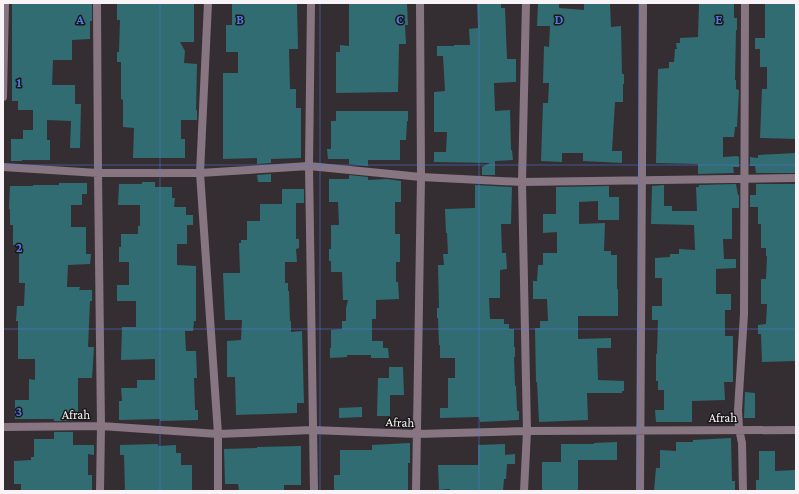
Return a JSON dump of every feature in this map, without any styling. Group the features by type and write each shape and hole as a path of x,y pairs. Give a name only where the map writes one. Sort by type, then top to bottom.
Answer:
{"street":[{"path":"3,96 5,3"},
{"path":"98,3 98,173 101,426 100,491"},
{"path":"208,3 200,173 218,434 218,491"},
{"path":"311,3 309,166 314,491"},
{"path":"416,491 421,177 420,3"},
{"path":"524,491 527,430 522,182 526,3"},
{"path":"640,491 639,430 643,3"},
{"path":"743,491 742,443 739,429 738,410 744,314 745,3"},
{"path":"3,167 98,173 200,173 309,166 421,177 522,182 796,178"},
{"name":"Afrah","path":"3,427 101,426 218,434 312,430 418,434 527,430 796,430"}],"building":[{"path":"194,3 194,42 180,42 185,51 184,63 197,64 197,120 181,120 181,139 185,139 185,158 133,158 134,128 123,127 121,62 117,62 117,52 119,52 120,20 117,20 117,4"},
{"path":"232,3 297,3 298,49 289,49 290,89 296,89 296,108 301,108 301,158 271,159 271,163 257,164 257,158 223,159 223,73 238,73 238,52 226,52 226,25 232,25"},
{"path":"349,3 407,3 408,25 405,25 406,44 399,44 398,92 336,93 336,52 340,52 340,45 349,46"},
{"path":"477,3 501,3 501,8 505,8 507,59 516,59 516,82 494,83 495,111 510,110 511,150 513,160 495,161 495,175 482,175 482,167 490,163 434,162 434,152 446,152 447,132 434,132 434,92 445,91 443,56 437,56 437,46 470,45 469,29 478,28"},
{"path":"538,3 559,3 559,8 584,10 584,3 610,3 611,27 621,26 622,74 624,74 623,102 615,102 612,151 622,151 622,163 583,161 583,153 562,153 562,162 541,161 543,103 548,103 549,83 543,83 544,46 549,47 550,26 537,26"},
{"path":"699,3 734,3 734,18 737,18 735,80 736,89 739,90 737,127 735,127 734,137 723,137 723,157 739,157 739,167 733,167 734,173 698,174 698,164 656,163 658,69 669,68 669,62 674,62 675,49 677,49 676,43 680,43 680,38 698,37"},
{"path":"765,3 796,3 796,139 760,138 762,89 767,89 767,67 760,67 760,49 755,49 755,38 765,38"},
{"path":"12,4 92,4 90,39 72,40 72,60 53,60 52,85 75,85 75,104 81,104 80,148 70,148 71,121 47,120 47,140 50,140 50,160 11,161 11,139 23,139 23,130 33,130 33,110 18,110 18,101 12,101"},
{"path":"336,111 408,111 406,140 400,140 400,160 368,160 368,166 349,164 349,159 328,159 327,149 331,149 331,121 336,121"},
{"path":"796,153 796,173 756,173 755,166 750,166 750,157 758,158 758,155"},
{"path":"271,174 271,182 258,182 257,175"},
{"path":"349,175 368,177 368,180 387,179 401,181 401,202 395,202 395,234 400,234 400,262 396,262 396,282 398,282 399,299 376,300 376,319 372,319 372,341 383,341 383,348 388,348 389,358 371,358 371,355 347,355 347,357 330,358 331,330 342,329 342,321 346,321 346,308 348,300 343,300 342,272 331,272 331,261 329,261 329,249 331,249 331,225 339,225 338,202 329,202 329,179 349,179"},
{"path":"142,182 155,182 155,187 172,187 172,198 175,198 174,207 186,207 186,215 193,215 193,225 187,225 187,244 177,244 177,265 196,266 196,321 194,321 193,331 185,331 186,351 196,351 197,378 194,378 195,410 198,410 198,420 119,420 119,401 122,401 121,388 137,388 137,380 155,380 155,359 121,360 122,327 136,327 136,301 117,301 117,285 129,285 129,262 119,262 121,234 138,234 138,226 140,226 140,205 118,205 119,184 142,184"},
{"path":"59,183 87,183 87,194 82,194 82,205 71,205 71,227 86,227 86,254 91,254 90,264 68,265 67,287 80,287 79,290 92,290 92,301 90,301 88,347 94,347 92,378 78,378 78,418 73,419 73,421 54,421 54,419 15,419 15,400 29,400 29,379 35,380 35,359 18,359 18,321 16,321 17,306 24,306 25,283 19,283 19,245 13,245 13,225 10,225 9,209 10,186 59,185"},
{"path":"736,184 739,195 739,208 732,208 732,239 723,239 724,259 736,259 736,268 716,269 716,294 731,294 731,310 725,310 725,336 733,336 733,382 724,382 725,400 692,401 692,422 656,422 655,410 664,410 664,390 658,390 658,381 656,381 658,320 652,320 652,306 662,306 662,278 655,278 655,258 670,257 670,254 679,254 679,249 695,250 694,225 651,224 652,186 664,185 664,206 672,206 672,211 697,211 696,187 699,187 699,185"},
{"path":"756,184 796,184 796,361 762,362 761,334 758,334 758,325 766,324 767,304 761,304 761,279 766,279 767,256 766,248 761,248 761,224 758,224 758,207 750,207 750,195 756,195"},
{"path":"475,185 512,187 511,224 501,224 502,253 506,253 507,269 500,270 500,298 489,298 490,319 504,319 504,324 509,324 509,329 514,329 515,386 519,420 480,422 479,417 440,418 440,408 448,408 448,378 455,378 455,358 440,358 437,318 437,308 439,308 438,265 444,265 443,254 448,254 445,209 475,208"},
{"path":"609,186 609,197 619,197 619,220 598,220 598,201 579,202 579,224 605,223 604,251 611,251 611,255 617,255 618,316 578,316 578,339 611,338 611,348 597,348 598,380 624,381 624,391 622,391 622,393 587,393 588,420 539,422 536,382 535,328 540,328 540,321 548,321 547,299 533,299 533,281 537,281 538,265 543,265 543,253 557,253 557,232 543,233 543,214 556,214 556,187"},
{"path":"282,189 304,189 304,203 296,203 296,239 299,239 299,248 296,249 297,262 285,262 285,283 288,283 289,291 291,332 302,331 304,403 297,403 297,413 236,415 235,377 227,377 227,341 241,340 242,320 225,320 223,273 240,273 239,243 241,243 241,240 247,240 247,221 260,221 260,204 282,204"},
{"path":"389,367 403,367 404,395 390,395 390,416 377,416 378,378 389,378"},
{"path":"745,392 755,393 755,418 744,418"},
{"path":"362,407 362,417 339,418 339,408"},
{"path":"54,432 73,432 73,445 94,445 94,455 88,454 88,475 92,475 92,491 21,491 21,484 14,484 14,461 31,460 31,457 34,457 34,439 54,439"},
{"path":"731,438 732,481 735,481 735,491 654,491 656,468 660,468 660,450 676,451 676,442 693,442 693,440"},
{"path":"617,442 617,460 578,460 578,491 542,491 542,462 561,462 561,444"},
{"path":"410,443 408,491 334,491 334,475 340,475 340,450 372,450 372,445"},
{"path":"158,444 158,446 176,445 176,453 181,453 181,465 192,465 192,491 125,491 124,455 120,455 120,445"},
{"path":"505,444 505,455 515,454 515,464 507,464 506,479 504,479 503,491 439,490 438,465 478,465 478,445"},
{"path":"301,446 301,485 284,485 284,491 239,491 238,484 225,484 224,449"},
{"path":"759,451 775,451 775,471 795,470 796,491 756,491 756,480 759,480"}]}
